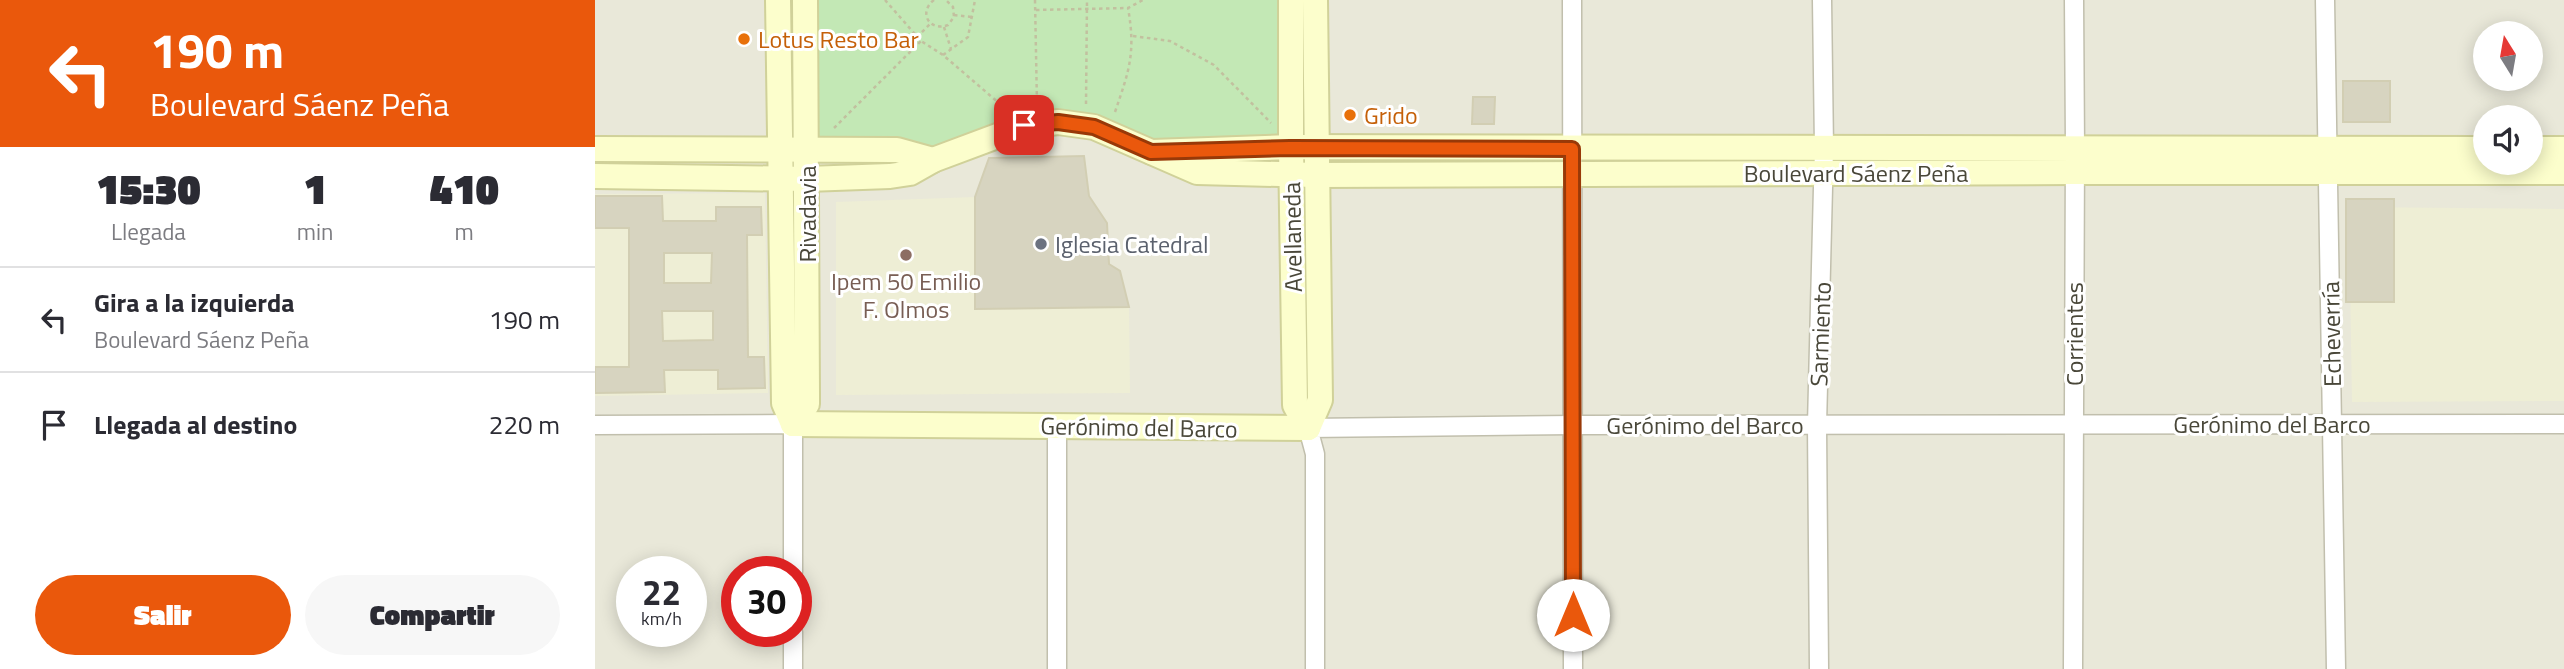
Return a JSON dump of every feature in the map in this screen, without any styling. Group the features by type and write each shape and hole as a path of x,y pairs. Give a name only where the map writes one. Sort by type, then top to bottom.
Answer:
{"main road":[{"name":"Rivadavia","path":"779,0 784,402 793,424"},
{"name":"Rivadavia","path":"793,424 807,404 805,0"},
{"name":"Avellaneda","path":"1291,0 1290,148 1295,404 1308,428"},
{"name":"Avellaneda","path":"1308,428 1320,400 1315,0"},
{"name":"Boulevard Sáenz Peña","path":"595,176 807,179 890,176 910,173 933,160 1031,124 1058,122 1097,129 1197,172 1316,175 1824,172 2075,160"},
{"name":"Boulevard Sáenz Peña","path":"1151,152 1290,148 1824,148 2075,160 2328,161 2564,172"},
{"path":"595,149 897,150 933,160"},
{"path":"2543,149 2564,149"},
{"name":"Boulevard Sáenz Peña","path":"2328,161 2473,150"},
{"name":"Gerónimo del Barco","path":"793,424 1308,428"}],"street":[{"path":"1572,0 1573,669"},
{"name":"Sarmiento","path":"1819,669 1817,425 1824,172 1822,0"},
{"name":"Corrientes","path":"2073,669 2074,0"},
{"name":"Echeverría","path":"2325,0 2336,669"},
{"name":"Gerónimo del Barco","path":"595,425 793,424"},
{"name":"Rivadavia","path":"793,424 793,556"},
{"name":"Gerónimo del Barco","path":"1308,428 1573,425 2564,424"},
{"path":"1057,669 1058,426"},
{"name":"Avellaneda","path":"1308,428 1315,454 1315,669"},
{"path":"793,647 793,669"}],"path":[{"path":"885,0 921,41 1031,124"},
{"path":"930,24 926,11 934,0"},
{"path":"930,24 944,27 952,22 953,7 946,0"},
{"path":"943,55 968,37 975,0"},
{"path":"1031,124 1035,0"},
{"path":"1087,0 1097,129"},
{"path":"1036,10 1087,11 1128,8 1143,0"},
{"path":"1097,129 1131,66 1133,36 1128,8"},
{"path":"954,15 972,17"},
{"path":"917,37 930,24"},
{"path":"944,27 951,50"},
{"path":"1133,36 1170,41 1214,65 1277,129 1290,148"},
{"path":"807,150 826,136 921,41"}],"shaded area":[{"path":"595,0 2564,0 2564,669 595,669"},
{"path":"765,193 768,393 595,396 595,194"},
{"name":"Ipem 50 Emilio F. Olmos","path":"975,197 975,309 1129,307 1130,393 836,395 836,202"},
{"path":"2349,207 2564,209 2564,401 2352,402"}],"green space":[{"path":"805,0 1291,0 1291,147 1190,149 1076,124 933,160 807,151"}],"building":[{"path":"2343,81 2390,81 2390,122 2343,122"},
{"path":"1473,97 1495,97 1494,124 1472,124"},
{"name":"Iglesia Catedral","path":"1084,156 1089,196 1107,223 1109,264 1120,271 1129,307 975,309 975,197 989,158"},
{"path":"595,196 662,196 663,221 716,221 716,207 761,207 762,235 747,235 748,357 764,357 765,388 718,389 718,370 664,370 665,392 595,393 595,367 629,367 629,228 595,228","holes":["664,253 712,253 711,283 664,283","662,311 713,311 713,340 663,341"]},
{"path":"2346,199 2394,199 2394,302 2346,302"}],"place":[{"name":"Lotus Resto Bar","path":"744,39"},
{"name":"Grido","path":"1350,115"},
{"name":"Iglesia Catedral","path":"1041,244"},
{"name":"Ipem 50 Emilio F. Olmos","path":"906,255"}],"route":[{"path":"1024,125 1058,122 1094,127 1151,152 1290,148 1572,149 1573,615"}]}
